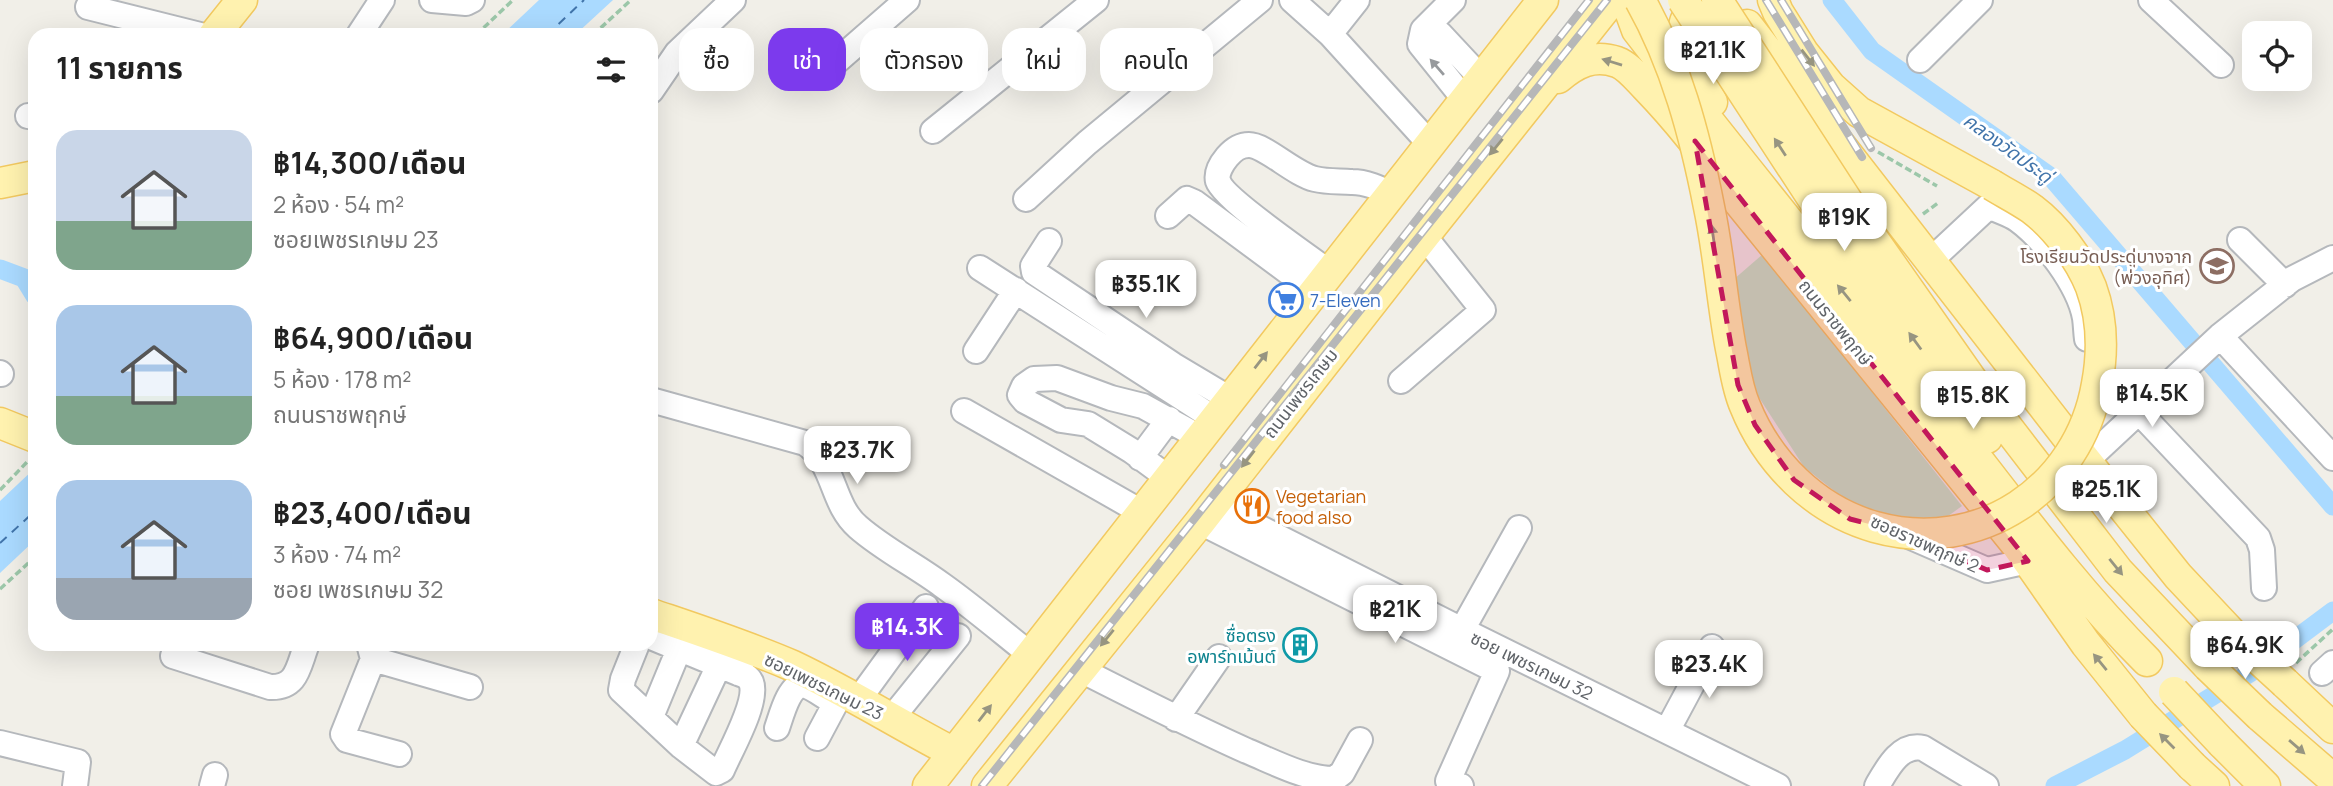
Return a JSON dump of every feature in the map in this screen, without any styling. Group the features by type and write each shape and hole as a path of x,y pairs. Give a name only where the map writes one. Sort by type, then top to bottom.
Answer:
{"main road":[{"path":"220,28 242,0"},
{"path":"928,786 1473,89 1523,13 1545,0"},
{"name":"ถนนเพชรเกษม","path":"987,786 1612,0"},
{"path":"1626,0 1637,30 2078,587 2265,786"},
{"path":"1640,0 1673,69 1692,130 1710,210 1738,385 1745,406 1772,453 1794,480 1817,500 1850,519 1879,528 1923,535 1958,532 1993,521 2039,492 2066,461 2081,437 2095,397 2101,365 2100,327 2090,286 2075,258 2058,235 2033,210 1860,112 1831,87 1803,52 1773,0"},
{"path":"1683,0 1844,221 2118,571 2208,666 2260,716 2333,779"},
{"path":"1717,0 1844,221 1994,449 2079,559 2147,660"},
{"path":"1729,0 1748,26 1861,155 1930,261 2178,576 2240,642 2333,728"},
{"path":"1748,26 1729,10 1715,4 1699,6 1688,18 1685,45 1689,61 1762,190"},
{"name":"ถนนราชพฤกษ์","path":"1539,94 1572,66 1585,60 1619,62 1634,75 1704,152 1738,201 2022,553 2086,645 2143,715 2214,786"},
{"path":"0,183 28,177"},
{"path":"1887,346 2022,553"},
{"path":"0,423 28,434"},
{"path":"1156,496 1206,513"},
{"name":"ซอยเพชรเกษม 23","path":"658,618 734,662 791,666 954,754"}],"street":[{"path":"364,28 382,0"},
{"path":"432,0 466,3 471,0"},
{"path":"658,81 677,53 733,0"},
{"path":"846,53 907,0"},
{"path":"933,131 1096,0"},
{"path":"1026,200 1087,142 1260,0"},
{"path":"1292,0 1330,34 1430,144"},
{"path":"1330,34 1357,0"},
{"path":"1920,60 1980,0"},
{"path":"2151,0 2221,65"},
{"path":"88,7 187,28"},
{"path":"1435,11 1419,40 1421,48 1473,89"},
{"path":"1321,282 1289,243 1220,185 1218,174 1223,161 1235,148 1246,144 1255,146 1296,172 1312,178 1374,185 1392,194"},
{"path":"1168,216 1187,199 1194,202 1321,282"},
{"path":"1930,261 1989,206 2017,219 2046,247 2078,298 2085,317 2087,348"},
{"path":"1401,381 1486,314 1424,236"},
{"path":"2240,240 2285,285"},
{"path":"1049,242 1033,267 1034,272 1172,365 1216,419"},
{"path":"2086,461 2216,339 2285,285 2333,258"},
{"path":"980,268 1216,419"},
{"name":"ซอยราชพฤกษ์ 2","path":"1712,277 1744,383 1793,468 1869,519 1987,570 2022,553"},
{"path":"976,351 1016,290"},
{"path":"2216,339 2333,458"},
{"path":"1156,496 1140,458 1088,424 1062,420 1025,401 1020,395 1024,386 1034,379 1057,378 1143,407 1169,419 1216,419"},
{"path":"1088,424 1104,395"},
{"path":"658,402 805,443 816,450 823,459 839,502 858,527 943,586 1031,655"},
{"path":"964,411 1156,496"},
{"path":"2138,411 2258,538 2262,550 2264,588"},
{"path":"1140,458 1169,419"},
{"path":"1206,513 1497,671 1448,781 1461,786"},
{"name":"ซอย เพชรเกษม 32","path":"1206,513 1462,631 1778,786"},
{"path":"1462,631 1519,528"},
{"path":"817,738 846,698 926,607"},
{"path":"891,719 958,636"},
{"path":"634,651 621,690 681,746 716,773 722,770 752,698 752,684 734,662 679,649 658,640"},
{"path":"1667,731 1712,647"},
{"path":"651,717 679,649"},
{"path":"173,656 270,687 279,687 287,686 293,680 304,651"},
{"path":"400,754 344,738 343,734 371,651 470,687"},
{"path":"1176,719 1219,657"},
{"path":"681,746 734,662"},
{"path":"1081,670 1176,719 1277,764 1323,779 1334,779 1342,773 1360,740"},
{"path":"777,728 790,694 797,687 805,685 846,698"},
{"path":"0,743 78,762 75,786"},
{"path":"1877,786 1890,764 1913,746 1923,748 1986,786"}],"path":[{"path":"483,28 513,0"},
{"path":"601,28 631,0"},
{"path":"1861,155 1937,186"},
{"path":"0,490 28,461"},
{"path":"0,589 28,563"}],"highlighted area":[{"path":"1695,141 2028,561 1987,570 1896,531 1850,519 1794,480 1755,425 1738,385"}],"green space":[{"path":"1763,254 1962,506 1905,547 1804,467 1749,382 1733,280"}],"water":[{"path":"539,0 613,0 583,28 509,28"},
{"path":"28,475 28,547 0,573 0,501"}],"waterway":[{"name":"คลองวัดประดู่","path":"1832,0 1872,51 2051,177 2333,506"},
{"path":"0,269 24,278 28,285"},
{"path":"2055,786 2125,750 2250,673 2333,611"}],"ferry route":[{"path":"554,28 584,0"},
{"path":"0,543 28,517"}],"railway":[{"path":"1224,465 1589,0"},
{"path":"982,786 1607,0"},
{"path":"1766,0 1862,157"},
{"path":"1781,0 1871,148"}],"place":[{"name":"โรงเรียนวัดประดู่บางจาก (พ่วงอุทิศ)","path":"2217,266"},
{"name":"7-Eleven","path":"1286,300"},
{"name":"Vegetarian food also","path":"1252,506"},
{"name":"ซื่อตรง อพาร์ทเม้นต์","path":"1300,645"}]}
